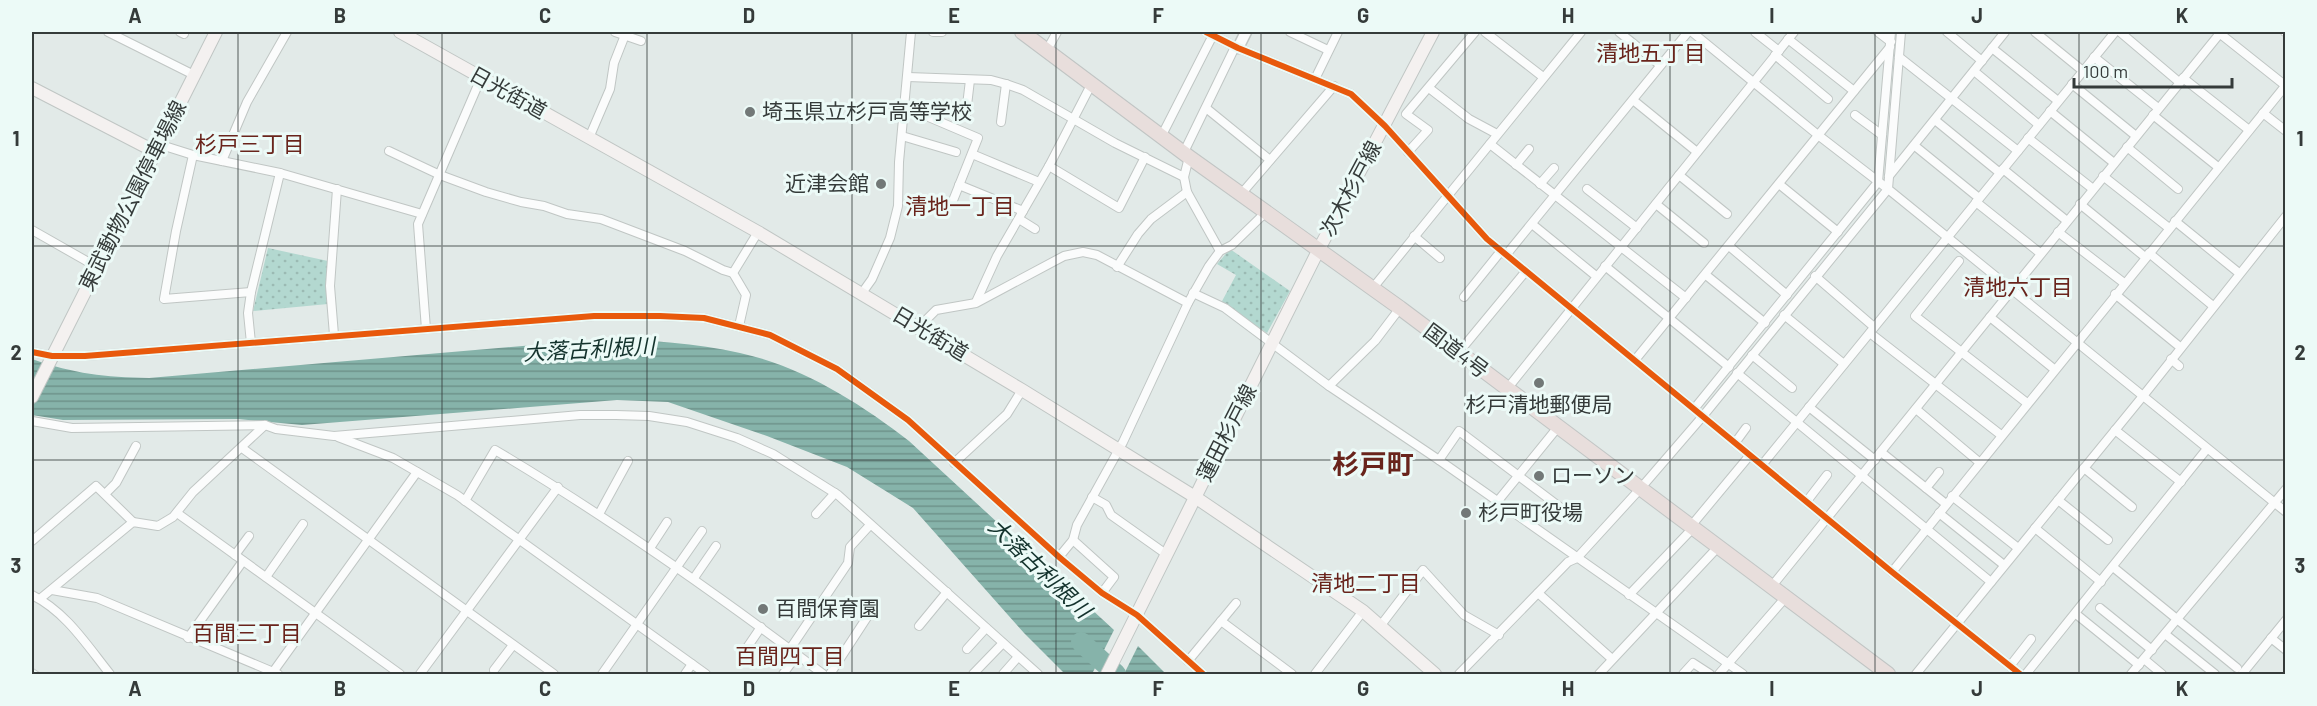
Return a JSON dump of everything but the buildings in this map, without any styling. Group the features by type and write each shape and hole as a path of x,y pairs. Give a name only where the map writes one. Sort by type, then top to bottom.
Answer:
{"highway":[{"name":"国道4号","path":"1022,32 1318,251 1400,308 1888,675"}],"main road":[{"name":"東武動物公園停車場線","path":"32,397 216,32"},
{"name":"日光街道","path":"400,32 758,232 919,327 1195,497 1363,611 1435,675"},
{"name":"次木杉戸線","path":"1318,251 1433,32"},
{"path":"32,88 156,148"},
{"name":"蓮田杉戸線","path":"1107,675 1318,251"}],"street":[{"path":"108,32 194,75"},
{"path":"222,161 247,102 287,32"},
{"path":"615,32 641,41"},
{"path":"862,293 872,279 890,238 898,206 911,32"},
{"path":"933,32 942,32"},
{"path":"1047,50 1057,32"},
{"path":"1220,251 1186,192 1184,177 1187,154 1206,108 1236,47 1246,32"},
{"path":"1290,32 1328,50"},
{"path":"1315,79 1338,32"},
{"path":"1408,152 1428,130 1406,114 1475,32"},
{"path":"1485,32 1544,77"},
{"path":"1372,289 1581,32"},
{"path":"1619,32 1660,65"},
{"path":"1464,297 1532,224 1660,65 1690,32 1948,237 2206,450 2286,512"},
{"path":"1755,32 1828,99"},
{"path":"1878,32 1890,44"},
{"path":"1694,409 1878,182 1891,32"},
{"path":"1459,675 1568,562 1577,558 1641,489 1888,189 1901,32"},
{"path":"1947,32 1982,61"},
{"path":"1889,176 2002,35 1991,32"},
{"path":"2035,32 2083,71"},
{"path":"1762,465 2115,32"},
{"path":"2120,32 2249,130"},
{"path":"1772,586 2220,32 2285,86 2026,403 1892,572"},
{"path":"1162,135 1210,33 1236,47 1351,94 1385,126 1486,239 2020,675"},
{"path":"589,138 610,88 614,63 625,35"},
{"path":"1507,389 1791,35 1854,91"},
{"path":"1635,360 1890,44"},
{"path":"1992,48 2058,101"},
{"path":"1899,57 2018,151"},
{"path":"2094,57 2218,167"},
{"path":"1974,71 2039,125"},
{"path":"908,77 991,80 1023,90 1184,177"},
{"path":"426,329 417,230 481,78"},
{"path":"966,114 970,80"},
{"path":"976,303 997,256 1049,166 1092,83"},
{"path":"1002,122 1006,84"},
{"path":"2072,84 2136,136"},
{"path":"1242,193 1334,86"},
{"path":"1429,88 1469,119 1497,134"},
{"path":"1633,100 1697,152"},
{"path":"905,107 978,138 952,203"},
{"path":"1206,108 1270,160"},
{"path":"2050,111 2114,163"},
{"path":"2263,113 2286,131"},
{"path":"1855,115 1882,135"},
{"path":"1935,120 2067,220"},
{"path":"902,136 956,153"},
{"path":"2028,138 2092,189"},
{"path":"1490,144 1686,298"},
{"path":"1915,146 2040,253"},
{"path":"2127,147 2178,189"},
{"path":"156,148 280,173 422,214"},
{"path":"1516,165 1529,149"},
{"path":"389,151 440,175 521,202 544,206 567,214 601,219 685,251 733,273 746,295 739,326"},
{"path":"972,154 1039,182"},
{"path":"193,155 164,299 251,292"},
{"path":"1049,166 1119,208 1145,157"},
{"path":"1540,184 1554,168"},
{"path":"251,344 248,313 251,292 280,173"},
{"path":"1679,175 1727,214"},
{"path":"2103,176 2169,228"},
{"path":"1779,184 1838,232"},
{"path":"959,185 1021,215 1035,229"},
{"path":"334,335 330,286 337,189"},
{"path":"1587,189 1636,228"},
{"path":"1117,267 1145,226 1186,192"},
{"path":"1656,204 1704,243"},
{"path":"2080,204 2213,306"},
{"path":"1059,557 1073,540 1077,525 1118,450 1193,293 1220,251 1232,245 1266,212"},
{"path":"1916,675 2286,216"},
{"path":"2175,220 2239,273"},
{"path":"1532,224 1596,276"},
{"path":"32,230 98,267"},
{"path":"733,273 758,232"},
{"path":"2058,232 2124,284"},
{"path":"1414,236 1440,258"},
{"path":"1729,246 1788,295"},
{"path":"919,327 936,310 976,303 1064,256 1076,252 1097,255 1188,303"},
{"path":"1959,261 1915,316 2026,403"},
{"path":"1605,266 1729,367"},
{"path":"1459,352 1526,271"},
{"path":"1706,274 1765,323"},
{"path":"1815,276 1872,330 2001,435"},
{"path":"1193,293 1225,308 1329,386 1743,675"},
{"path":"2115,294 2180,347"},
{"path":"1329,386 1375,341 1400,308"},
{"path":"1784,315 1844,364"},
{"path":"32,352 51,358 605,316 704,318 770,334 837,369 908,420 1059,557 1102,593 1137,615 1202,673"},
{"path":"1990,317 2054,369"},
{"path":"1752,355 1792,388"},
{"path":"2171,359 2179,366"},
{"path":"1737,373 1991,582"},
{"path":"954,463 1007,414 1022,390"},
{"path":"1809,407 1878,456 1926,488 1949,500 2018,548"},
{"path":"1916,409 1979,462"},
{"path":"334,436 580,415 649,416 687,422 737,438 773,454 836,493 1038,675"},
{"path":"32,421 72,428 264,425 334,436 393,458 465,501 706,675"},
{"path":"32,541 96,486 133,522 158,526 173,517 193,492 264,425"},
{"path":"1497,502 1558,427"},
{"path":"1735,443 1746,428"},
{"path":"2115,430 2181,482"},
{"path":"1438,460 1459,431 1573,517"},
{"path":"105,495 116,483 136,446"},
{"path":"242,448 554,675"},
{"path":"465,501 495,450 558,487 678,567 823,675"},
{"path":"2026,675 2206,450"},
{"path":"1629,595 1692,527 1750,455"},
{"path":"599,514 628,461"},
{"path":"2084,468 2132,507"},
{"path":"52,591 97,598 276,674 315,613 417,472"},
{"path":"1926,488 1939,472"},
{"path":"1807,501 1827,476"},
{"path":"420,675 558,487"},
{"path":"2131,675 2286,489"},
{"path":"816,514 836,493"},
{"path":"1092,497 1106,505 1111,515 1166,554"},
{"path":"2058,500 2108,540"},
{"path":"177,513 400,675"},
{"path":"1939,513 2004,565"},
{"path":"41,598 133,522"},
{"path":"650,548 667,522"},
{"path":"266,577 303,524"},
{"path":"783,675 793,652 848,563 850,548 870,525"},
{"path":"2035,528 2101,582"},
{"path":"602,675 702,531"},
{"path":"188,638 239,558 249,536"},
{"path":"1073,540 1114,577 1102,593"},
{"path":"694,578 716,546"},
{"path":"1599,675 1718,547"},
{"path":"2113,567 2239,671 2286,620"},
{"path":"1381,625 1423,570 1464,615 1499,634"},
{"path":"919,626 947,592"},
{"path":"1538,593 1612,659"},
{"path":"32,595 41,598 62,615 110,675"},
{"path":"1719,675 1786,597"},
{"path":"1188,661 1236,603"},
{"path":"830,675 875,605"},
{"path":"2100,608 2152,650"},
{"path":"1315,675 1363,611"},
{"path":"2076,614 2141,662 2163,675"},
{"path":"1221,621 1292,675"},
{"path":"744,651 761,627"},
{"path":"967,649 986,628"},
{"path":"2165,634 2215,675"},
{"path":"2271,638 2286,650"},
{"path":"2010,666 2031,639"},
{"path":"973,675 1003,643"},
{"path":"494,670 513,645"},
{"path":"1002,675 1018,657"},
{"path":"1683,675 1693,663 1710,675"},
{"path":"685,675 692,664"}],"shaded area":[{"path":"268,248 328,261 326,284 328,304 253,311"},
{"path":"1230,249 1290,291 1267,333 1221,303 1236,275 1217,264"}],"water":[{"path":"604,339 689,344 763,359 829,388 870,413 909,441 1114,630 1092,674 1065,674 1024,633 913,508 847,467 767,436 668,402 617,400 302,425 238,419 63,420 32,415 32,359 90,374 149,378"},
{"path":"1138,646 1166,674 1124,674"}],"waterway":[{"name":"大落古利根川","path":"1081,642 1116,674"}],"railway":[{"path":"32,670 38,674"}],"cycle path":[{"path":"1206,32 1238,48 1351,94 1385,126 1487,239 1892,572 2020,674"},
{"path":"32,352 52,356 85,356 594,316 704,318 770,335 837,369 908,420 1059,557 1102,593 1137,615 1203,674"}],"place":[{"name":"埼玉県立杉戸高等学校","path":"750,112"},
{"name":"近津会館","path":"881,184"},
{"name":"杉戸清地郵便局","path":"1539,383"},
{"name":"ローソン","path":"1539,476"},
{"name":"杉戸町役場","path":"1466,513"},
{"name":"百間保育園","path":"763,609"}],"district":[{"name":"清地五丁目","path":"1651,53"},
{"name":"杉戸三丁目","path":"250,144"},
{"name":"清地一丁目","path":"960,206"},
{"name":"清地六丁目","path":"2018,287"},
{"name":"杉戸町","path":"1373,465"},
{"name":"清地二丁目","path":"1366,583"},
{"name":"百間三丁目","path":"247,633"},
{"name":"百間四丁目","path":"790,656"}]}
